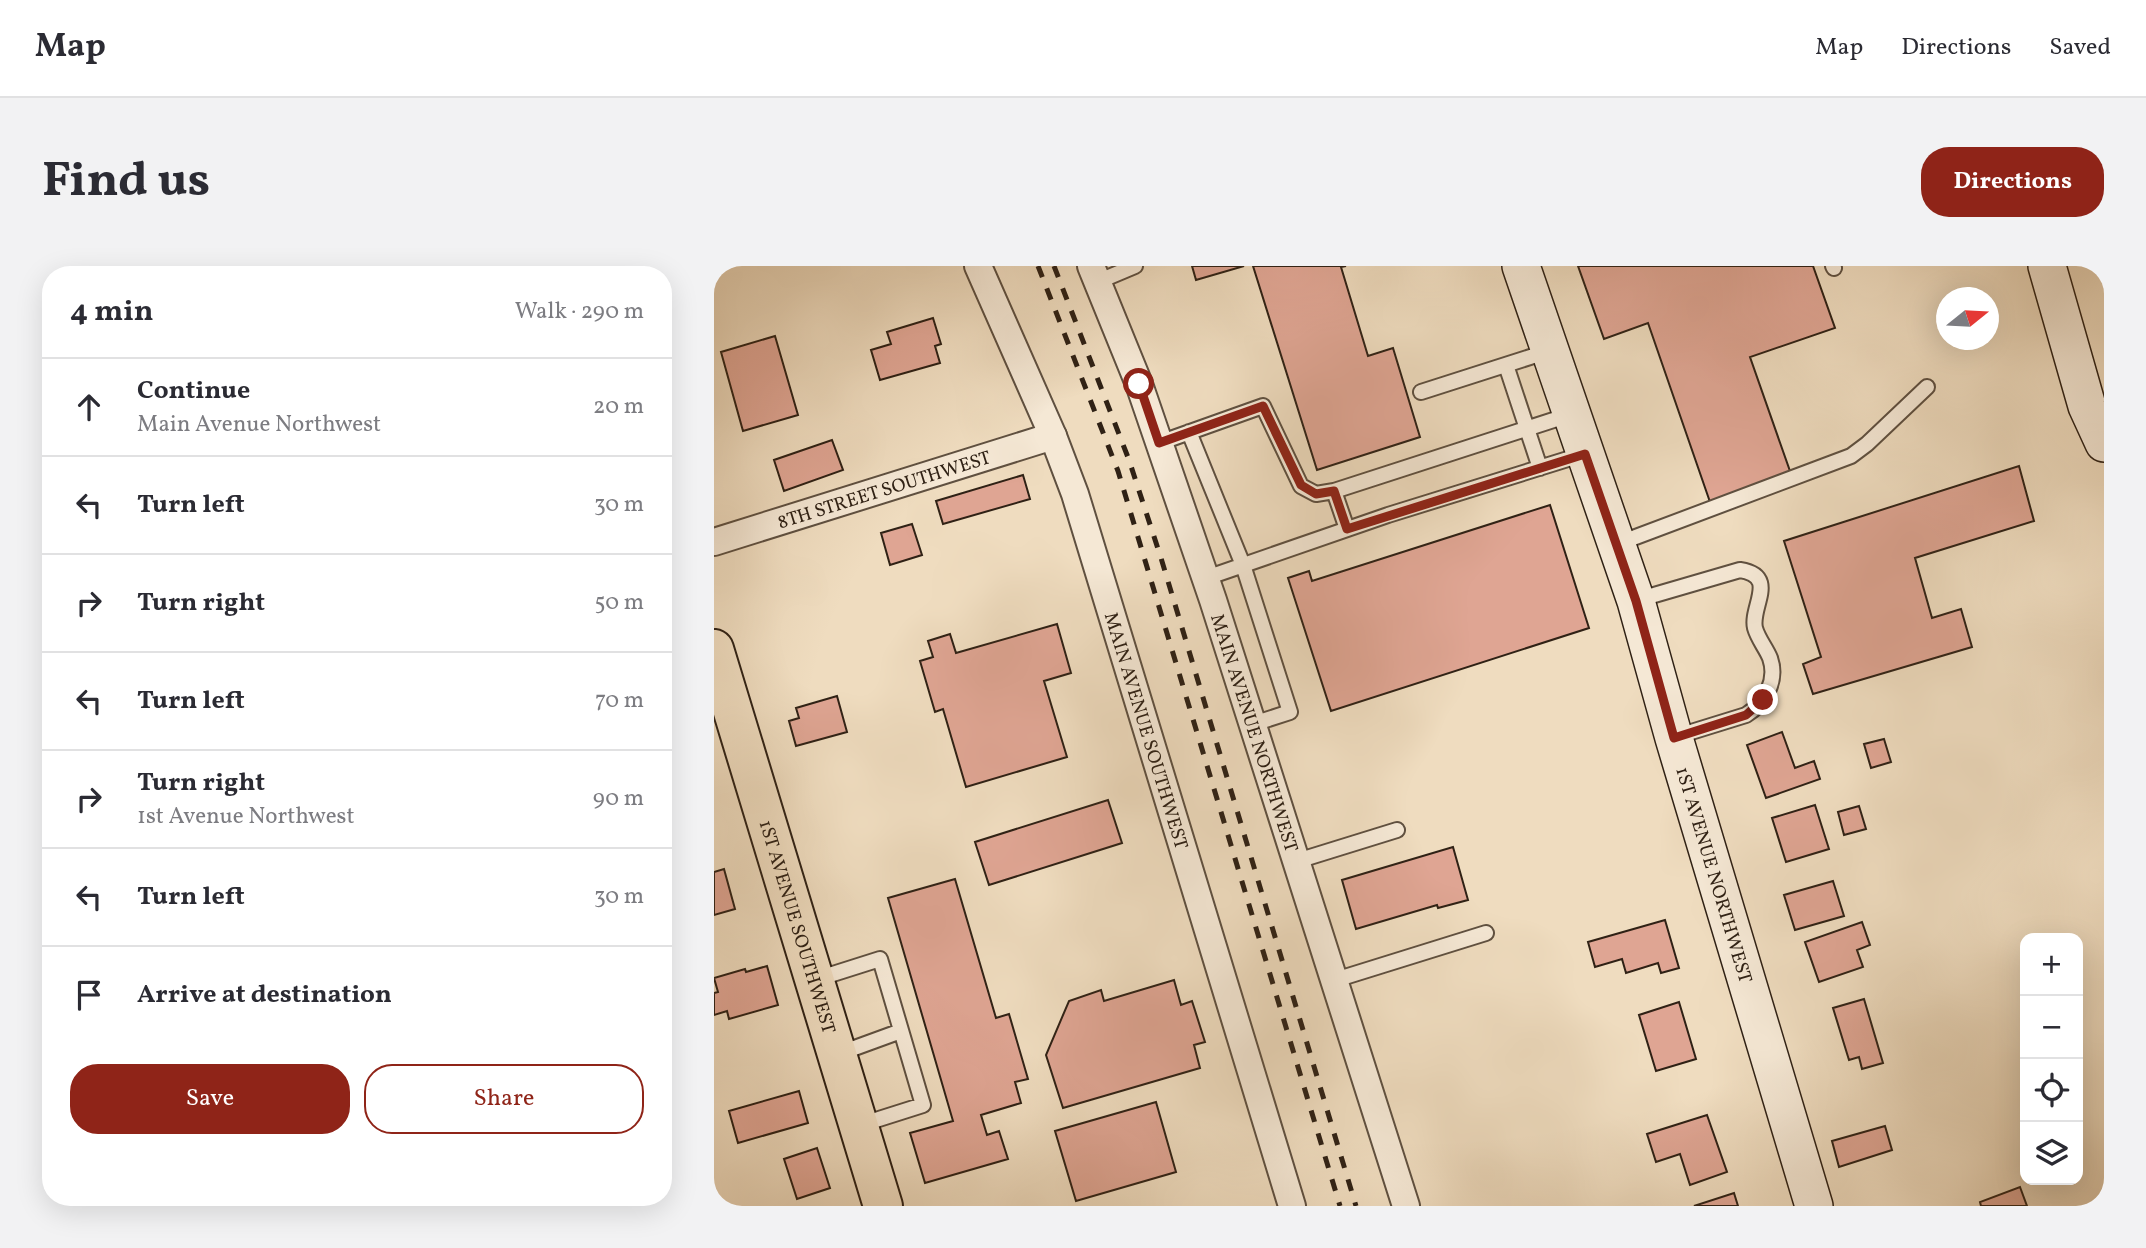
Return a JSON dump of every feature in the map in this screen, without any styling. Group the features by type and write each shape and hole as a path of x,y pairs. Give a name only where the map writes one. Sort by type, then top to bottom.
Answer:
{"main road":[{"name":"1ST AVENUE SOUTHWEST","path":"714,649 883,1206"}],"street":[{"name":"MAIN AVENUE SOUTHWEST","path":"978,266 1053,436 1075,494 1292,1206"},
{"name":"1ST AVENUE NORTHWEST","path":"1521,266 1636,601 1674,738 1814,1206"},
{"path":"2047,266 2087,407 2104,443"},
{"name":"MAIN AVENUE NORTHWEST","path":"1094,274 1139,384 1206,578 1406,1206"},
{"name":"8TH STREET SOUTHWEST","path":"714,542 1053,436"}],"lane":[{"path":"1094,274 1135,266"},
{"path":"1420,392 1550,350"},
{"path":"1506,365 1540,468"},
{"path":"1616,544 1852,456 1927,387"},
{"path":"1159,443 1263,406 1301,485 1316,494 1334,491 1572,414"},
{"path":"1189,432 1242,565 1290,712 1253,724"},
{"path":"1206,578 1347,529 1585,454"},
{"path":"1334,491 1347,529"},
{"path":"1636,601 1740,570 1757,577 1760,583 1762,592 1754,618 1755,628 1770,660 1771,683 1767,692 1755,709 1746,715 1674,738"},
{"path":"1297,861 1397,830"},
{"path":"1335,979 1486,933"},
{"path":"814,980 880,959 923,1105 859,1125"},
{"path":"837,1054 901,1031"}],"building":[{"path":"1192,266 1244,266 1196,280"},
{"path":"1253,266 1346,266 1341,267 1368,356 1393,348 1420,437 1317,470"},
{"path":"1578,266 1813,266 1835,328 1750,357 1791,474 1710,502 1648,323 1604,339"},
{"path":"933,318 941,344 935,346 940,363 880,380 871,350 891,344 887,332"},
{"path":"775,336 798,415 743,431 721,352"},
{"path":"832,440 843,470 784,491 774,460"},
{"path":"2019,466 2034,521 1915,558 1932,618 1961,609 1972,647 1813,694 1803,664 1821,657 1784,541"},
{"path":"1023,475 1030,499 943,524 936,501"},
{"path":"1550,505 1589,628 1331,711 1288,578 1309,571 1312,581"},
{"path":"912,524 922,555 890,565 881,533"},
{"path":"1057,624 1071,673 1044,681 1067,757 966,787 943,709 935,712 920,661 933,657 928,641 950,634 956,653"},
{"path":"837,696 847,732 796,746 789,721 799,718 796,708"},
{"path":"1782,732 1795,768 1814,761 1820,779 1766,798 1747,745"},
{"path":"1884,739 1891,762 1871,768 1864,744"},
{"path":"1108,800 1122,843 989,885 975,842"},
{"path":"1815,805 1829,849 1786,862 1772,818"},
{"path":"1859,806 1866,829 1844,835 1838,812"},
{"path":"1453,847 1468,900 1438,908 1437,905 1356,929 1342,880"},
{"path":"724,869 735,909 714,915 714,872"},
{"path":"955,879 996,1018 1009,1014 1028,1079 1015,1082 1021,1103 981,1115 987,1135 999,1131 1008,1159 925,1183 910,1133 953,1121 888,898"},
{"path":"1833,881 1844,916 1795,930 1784,895"},
{"path":"1665,920 1679,968 1661,973 1658,963 1626,973 1622,959 1595,967 1588,942"},
{"path":"1862,922 1870,945 1857,950 1863,967 1819,982 1805,942"},
{"path":"767,966 778,1005 729,1019 727,1011 714,1015 714,993 718,992 714,978"},
{"path":"1174,980 1181,1005 1192,1001 1205,1042 1194,1045 1200,1068 1063,1108 1046,1055 1069,1001 1101,990 1104,1001"},
{"path":"1864,999 1883,1063 1862,1069 1859,1057 1849,1060 1833,1008"},
{"path":"1679,1002 1696,1059 1656,1071 1639,1015"},
{"path":"799,1091 808,1123 738,1143 729,1111"},
{"path":"1156,1102 1176,1172 1076,1201 1055,1131"},
{"path":"1707,1115 1727,1172 1690,1185 1680,1154 1656,1162 1647,1134"},
{"path":"1885,1126 1892,1150 1839,1167 1832,1141"},
{"path":"817,1148 830,1188 797,1199 784,1159"},
{"path":"2020,1187 2027,1206 1981,1206 1980,1202"},
{"path":"1734,1193 1738,1206 1694,1206"}],"railway":[{"path":"1038,266 1118,471 1340,1206"},
{"path":"1054,266 1129,460 1161,558 1356,1206"}],"route":[{"path":"1139,384 1159,443 1263,406 1301,485 1316,494 1334,491 1347,529 1585,454 1636,601 1674,738 1746,715 1763,700"}]}
